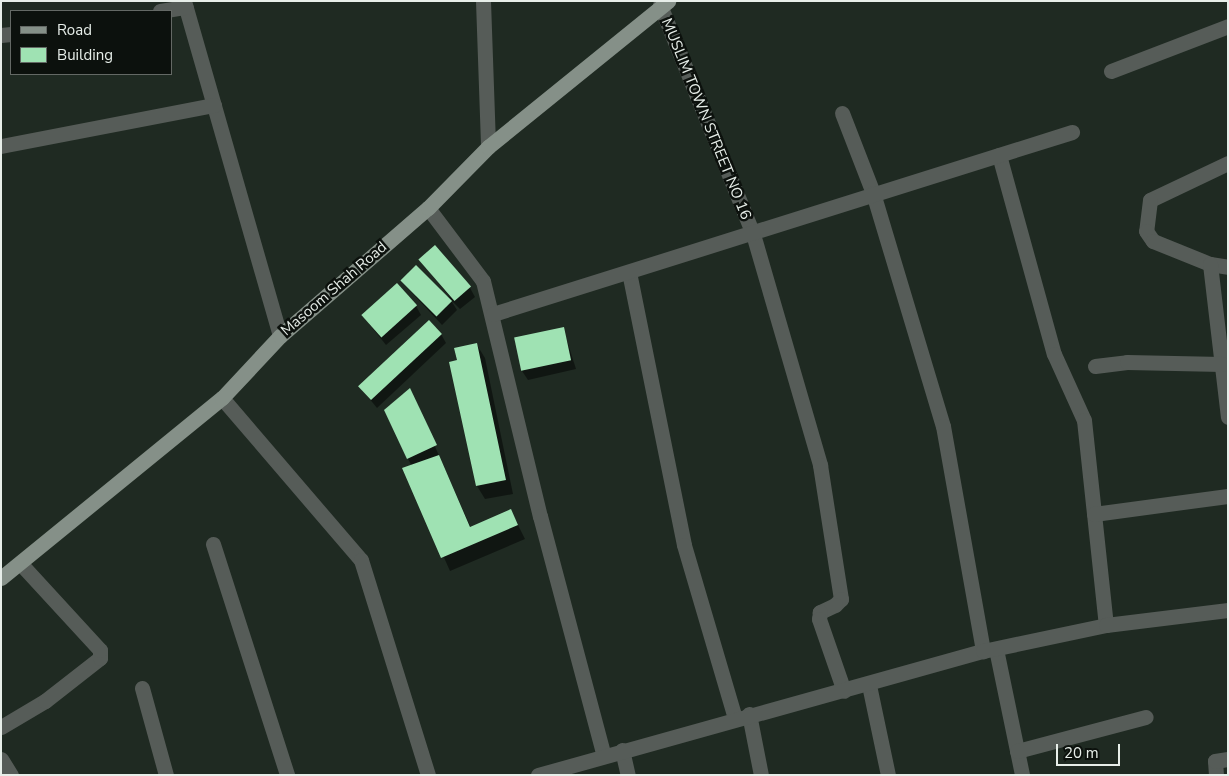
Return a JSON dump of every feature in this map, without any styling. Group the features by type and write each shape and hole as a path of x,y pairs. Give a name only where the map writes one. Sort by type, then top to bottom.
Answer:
{"main road":[{"name":"Masoom Shah Road","path":"1,578 222,398 280,336 428,208 488,147 664,3"}],"street":[{"path":"483,1 488,147"},
{"name":"MUSLIM TOWN STREET NO 16","path":"664,3 753,234 820,465 841,599 835,605 820,612 819,620 844,691"},
{"path":"164,10 185,4 280,336"},
{"path":"1111,71 1228,26"},
{"path":"1,146 214,106"},
{"path":"842,113 873,193 943,426 990,650 1022,775"},
{"path":"492,314 753,234 873,193 1072,132"},
{"path":"999,155 1054,354 1084,420 1106,625"},
{"path":"1228,163 1150,200 1146,231 1153,241 1210,264 1228,267"},
{"path":"428,208 483,281 540,516 604,756"},
{"path":"1210,264 1228,418"},
{"path":"629,272 655,395 665,463 684,545 761,775"},
{"path":"1095,366 1127,362 1222,364"},
{"path":"222,398 360,560 428,775"},
{"path":"1094,514 1228,496"},
{"path":"213,544 287,775"},
{"path":"1,727 45,701 100,658 100,650 20,563"},
{"path":"538,775 742,716 869,685 990,650 1106,625 1228,610"},
{"path":"869,685 888,775"},
{"path":"142,688 166,775"},
{"path":"1017,751 1146,717"},
{"path":"622,750 628,775"},
{"path":"1,759 11,775"},
{"path":"1216,775 1215,761 1228,759"}],"building":[{"path":"435,245 471,287 454,301 418,259"},
{"path":"416,265 452,301 437,317 400,281"},
{"path":"397,283 417,305 381,337 361,315"},
{"path":"429,320 442,334 371,400 358,386"},
{"path":"564,327 571,360 521,371 514,338"},
{"path":"477,343 506,480 476,486 449,362 457,360 454,348"},
{"path":"410,388 437,445 407,459 384,410"},
{"path":"439,455 470,527 511,509 518,525 441,558 402,468"}]}
